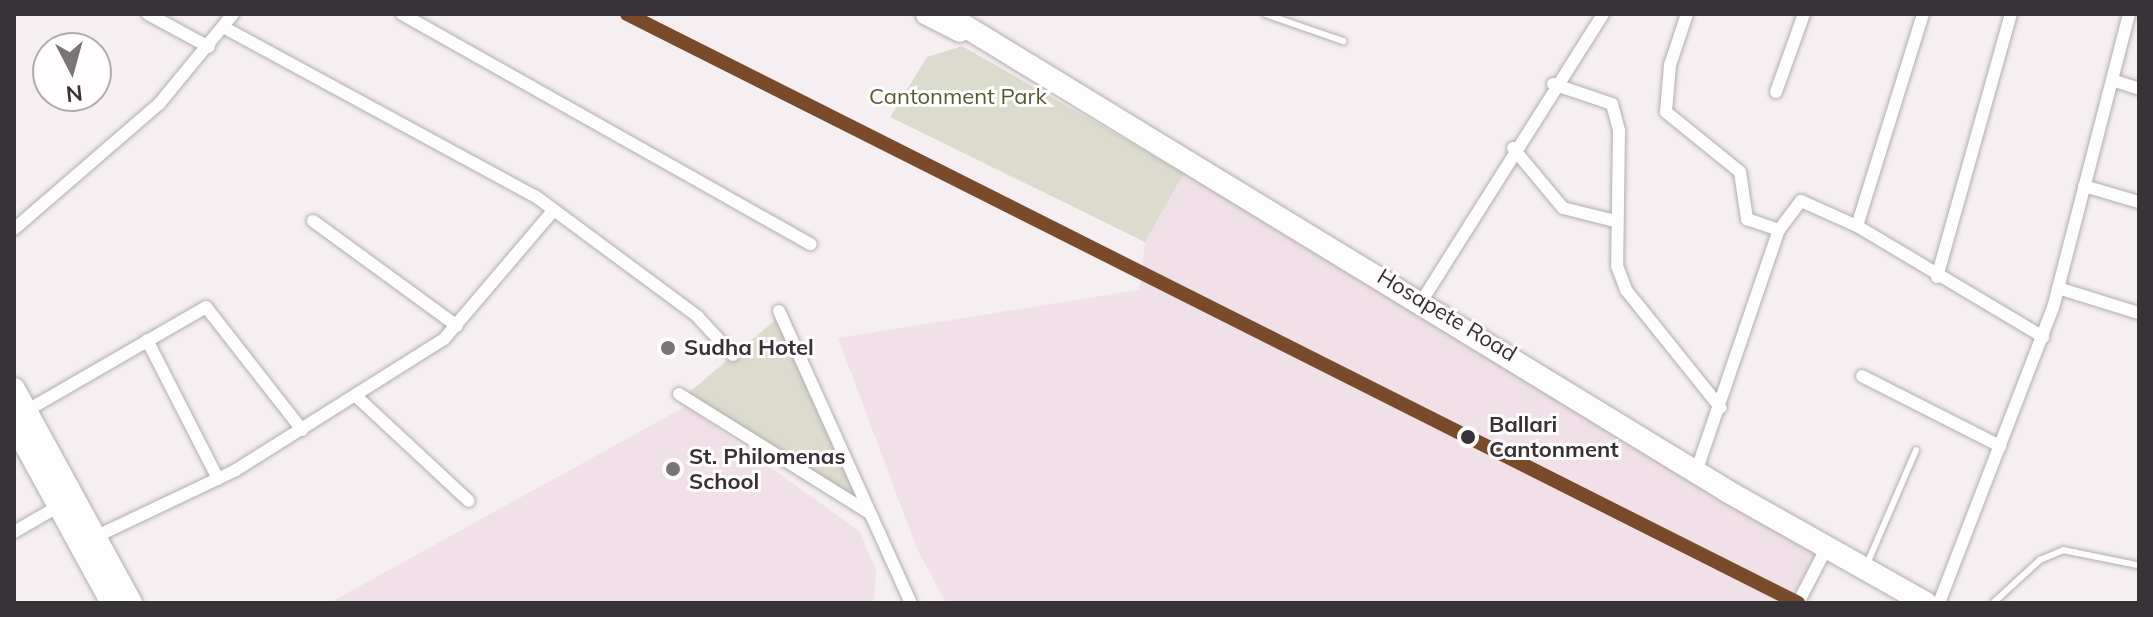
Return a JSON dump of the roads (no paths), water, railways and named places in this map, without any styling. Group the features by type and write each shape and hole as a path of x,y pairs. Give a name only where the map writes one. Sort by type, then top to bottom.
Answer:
{"highway":[{"name":"Hosapete Road","path":"932,15 1423,299 1696,472 1826,549 1926,603"},
{"path":"14,389 20,418 59,506 112,603"},
{"path":"20,418 95,537 131,603"}],"street":[{"path":"148,14 209,47"},
{"path":"14,229 159,104 225,28 233,14"},
{"path":"402,14 811,244"},
{"path":"1423,299 1553,84 1594,37 1603,14"},
{"path":"1687,14 1670,65 1666,112 1740,172 1747,219 1779,230"},
{"path":"1776,92 1804,14"},
{"path":"1857,226 1923,14"},
{"path":"1937,277 2011,14"},
{"path":"1939,603 2043,337 2129,14"},
{"path":"225,28 446,145 553,211 697,316 733,355"},
{"path":"2112,80 2139,89"},
{"path":"1553,84 1603,98 1618,115 1615,221 1626,290 1721,408"},
{"path":"1513,148 1563,208 1615,221"},
{"path":"2084,186 2139,202"},
{"path":"1696,472 1721,408 1779,230 1791,207 1809,201 1857,226 1937,277 2043,337"},
{"path":"95,537 218,479 358,398 457,326 553,211"},
{"path":"313,221 457,326"},
{"path":"2058,288 2139,313"},
{"path":"20,418 147,340 211,308 302,430"},
{"path":"779,311 911,603"},
{"path":"147,340 218,479"},
{"path":"1862,376 2000,446"},
{"path":"679,394 868,512"},
{"path":"358,398 469,501"},
{"path":"14,532 59,506"},
{"path":"1798,603 1826,549"}],"lane":[{"path":"1265,14 1343,41"},
{"path":"1864,569 1916,450"},
{"path":"1993,603 2040,560 2063,550 2137,565"}],"place":[{"name":"Sudha Hotel","path":"668,348"},
{"name":"Ballari Cantonment","path":"1468,437"},
{"name":"St. Philomenas School","path":"673,469"}],"park label":[{"name":"Cantonment Park","path":"958,97"}]}
